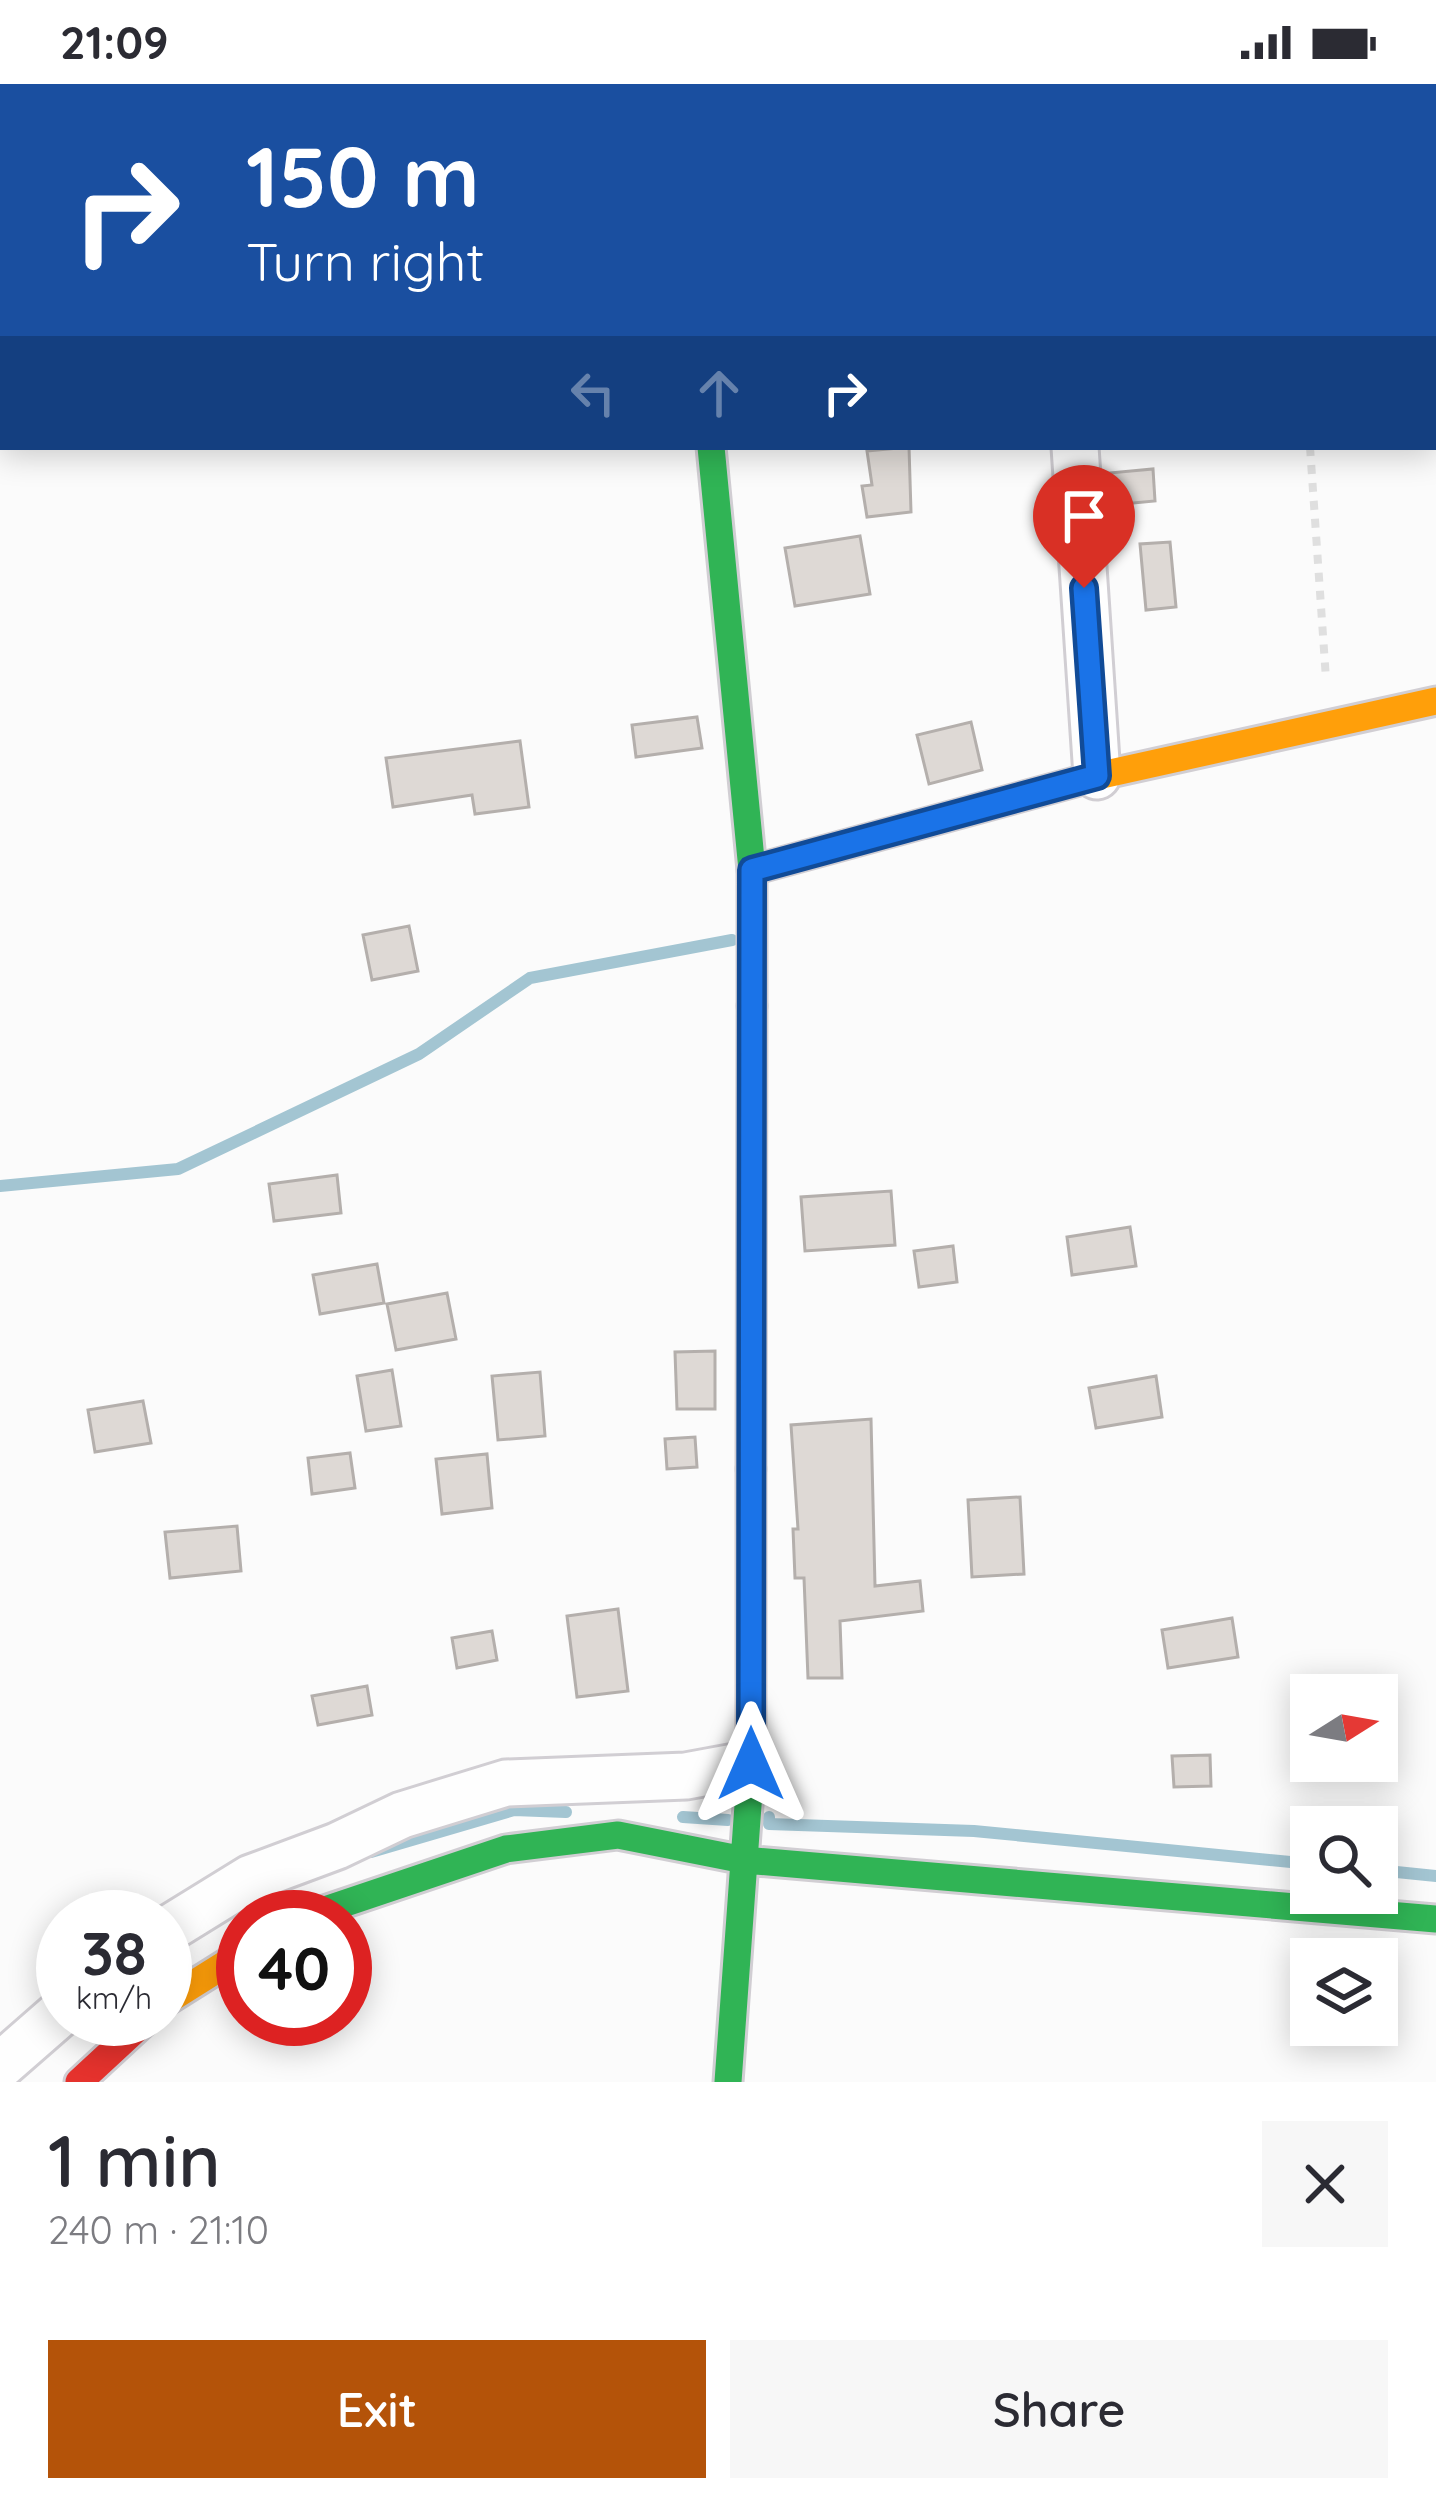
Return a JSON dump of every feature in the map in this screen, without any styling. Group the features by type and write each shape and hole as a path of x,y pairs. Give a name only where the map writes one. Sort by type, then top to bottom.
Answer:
{"street":[{"path":"711,450 752,870 751,1764 728,2082"},
{"path":"1075,450 1097,776"},
{"path":"752,870 1097,776 1436,700"},
{"path":"192,1914 251,1878 402,1815 506,1783 686,1776 751,1764"},
{"path":"372,1894 506,1849 618,1835 744,1860 1436,1919"},
{"path":"0,2066 36,2035"},
{"path":"79,2082 118,2046"}],"path":[{"path":"1310,450 1329,724"}],"building":[{"path":"909,450 911,512 867,517 862,486 872,485 867,451"},
{"path":"1153,469 1155,501 1111,505 1109,473"},
{"path":"860,536 870,594 795,606 785,548"},
{"path":"1170,542 1176,607 1146,610 1140,544"},
{"path":"697,717 702,748 636,757 632,725"},
{"path":"971,722 982,770 929,784 917,735"},
{"path":"520,741 529,807 475,814 472,795 393,807 386,758"},
{"path":"409,926 418,971 372,980 363,935"},
{"path":"337,1175 341,1213 274,1221 269,1184"},
{"path":"891,1191 895,1245 805,1251 801,1197"},
{"path":"1130,1227 1136,1266 1072,1275 1067,1237"},
{"path":"953,1246 957,1282 919,1287 914,1251"},
{"path":"377,1264 384,1303 320,1314 313,1275"},
{"path":"447,1293 456,1339 396,1350 387,1304"},
{"path":"715,1351 715,1409 677,1409 675,1352"},
{"path":"392,1370 401,1426 366,1431 357,1376"},
{"path":"540,1372 545,1436 498,1440 492,1376"},
{"path":"1156,1376 1162,1417 1096,1428 1089,1388"},
{"path":"143,1401 151,1443 95,1452 88,1410"},
{"path":"871,1419 875,1586 920,1581 923,1611 840,1621 842,1678 808,1678 804,1578 795,1578 793,1529 798,1529 791,1425"},
{"path":"695,1437 697,1467 667,1469 665,1439"},
{"path":"350,1453 355,1488 312,1494 308,1458"},
{"path":"487,1454 492,1508 442,1514 436,1459"},
{"path":"1020,1497 1024,1574 972,1577 968,1500"},
{"path":"237,1526 241,1571 170,1578 165,1532"},
{"path":"618,1609 628,1691 577,1697 567,1616"},
{"path":"1232,1618 1238,1657 1168,1668 1162,1630"},
{"path":"492,1631 497,1660 457,1668 452,1638"},
{"path":"367,1686 372,1715 318,1725 312,1696"},
{"path":"1210,1755 1211,1786 1174,1787 1172,1756"}],"waterway":[{"path":"0,1186 178,1169 419,1054 530,978 732,940"},
{"path":"371,1852 514,1810 566,1812"},
{"path":"683,1817 728,1820"},
{"path":"769,1817 769,1824 974,1831 1290,1862"},
{"path":"1398,1872 1436,1876"}],"traffic: fast":[{"path":"711,450 752,870 752,1006"},
{"path":"728,2082 751,1764 751,1469"},
{"path":"372,1894 506,1849 618,1835 744,1860 1436,1919"}],"traffic: slow":[{"path":"752,870 1097,776 1436,701"},
{"path":"192,1985 216,1970"}],"traffic: jam":[{"path":"751,1469 752,1006"},
{"path":"79,2082 118,2046"}],"route":[{"path":"751,1764 752,870 1097,776 1084,588"}]}
